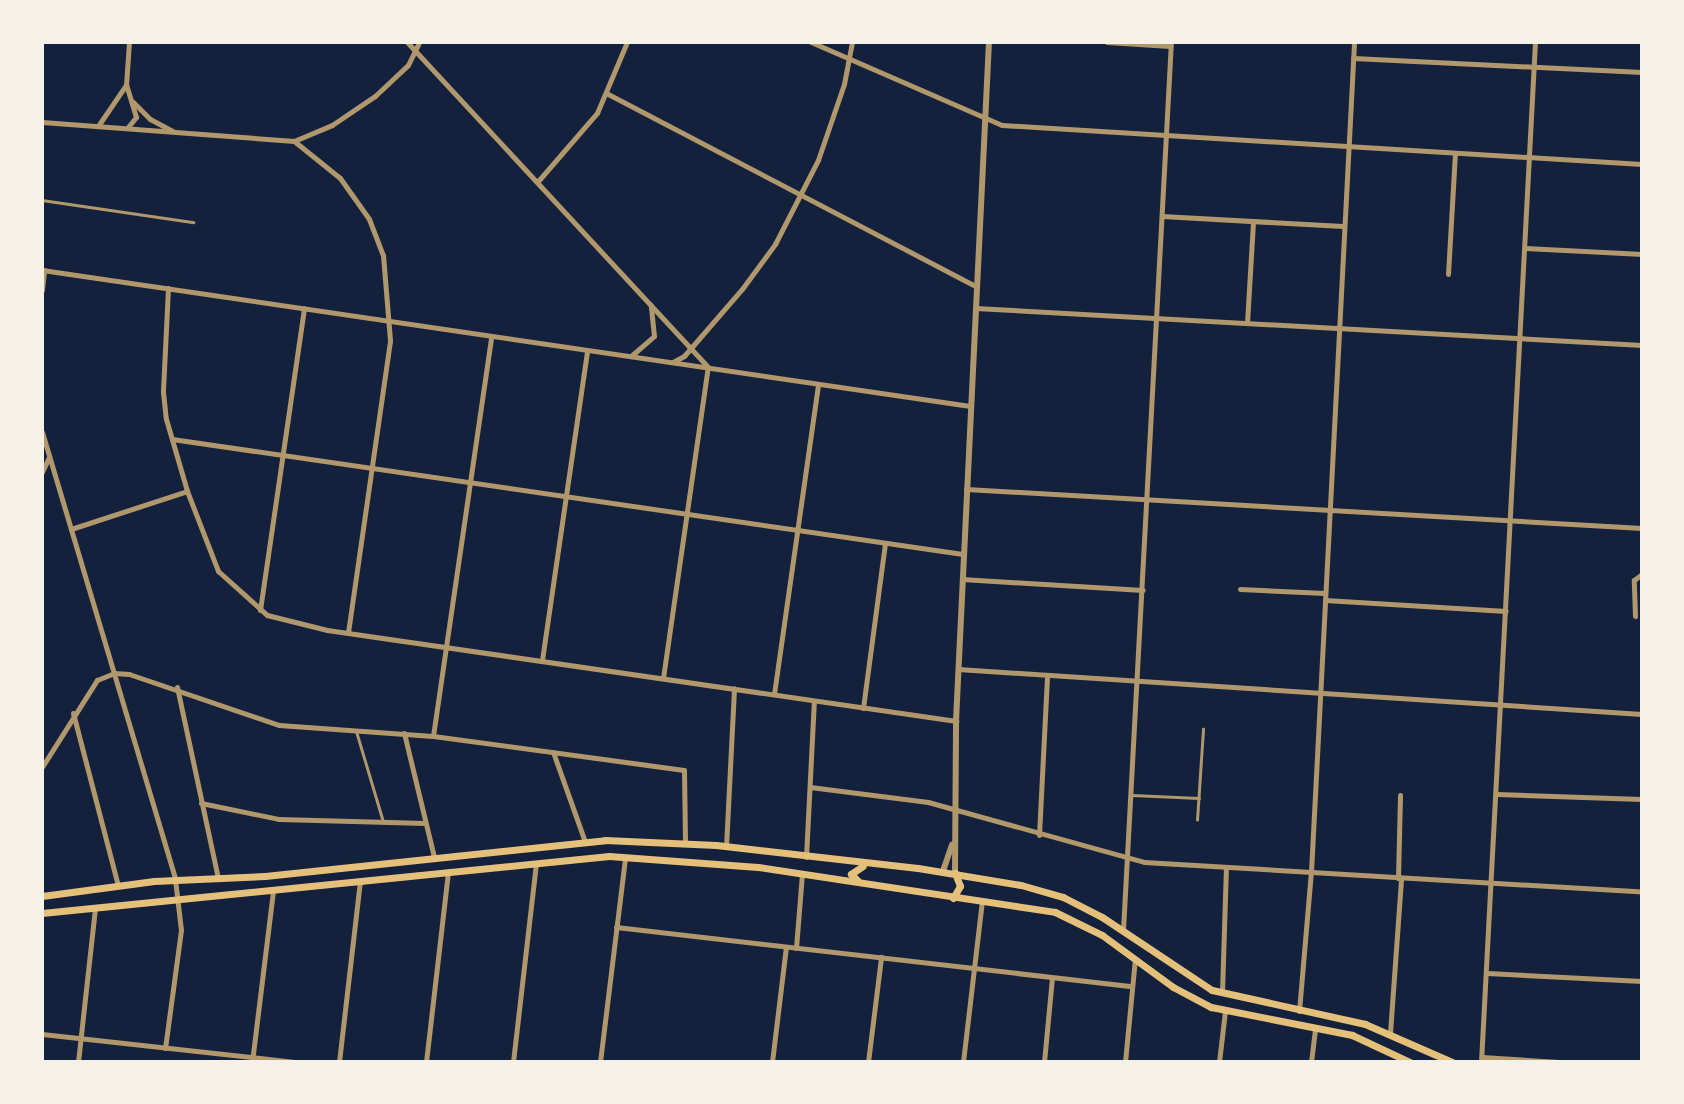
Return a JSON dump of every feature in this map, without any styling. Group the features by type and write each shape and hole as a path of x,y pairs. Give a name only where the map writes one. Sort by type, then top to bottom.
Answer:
{"main road":[{"path":"42,896 176,879 218,878 585,842 726,847 956,873 1063,897 1122,930 1190,978 1222,993 1390,1033 1452,1062"},
{"path":"42,913 180,902 536,863 625,857 802,873 1055,912 1101,935 1193,998 1225,1011 1315,1029 1385,1048 1410,1062"},
{"path":"860,882 852,871 866,864"},
{"path":"953,898 960,886 956,873"},
{"path":"1385,1048 1390,1033"}],"street":[{"path":"125,128 136,117 126,85 129,42"},
{"path":"407,42 539,180 708,367 663,678"},
{"path":"42,122 293,141 332,125 375,96 408,65 419,42"},
{"path":"539,180 583,134 608,94 627,42"},
{"path":"811,42 1002,125 1642,164"},
{"path":"670,363 691,347 758,268 802,195 836,110 852,42"},
{"path":"956,873 952,844 958,669 989,42"},
{"path":"1107,42 1170,44 1139,680 1129,859 1122,930"},
{"path":"1299,1011 1311,872 1354,42"},
{"path":"1535,42 1503,702 1481,1060 1559,1062"},
{"path":"1353,58 1642,72"},
{"path":"98,126 126,85"},
{"path":"128,94 150,119 179,133"},
{"path":"608,94 976,286"},
{"path":"293,141 340,178 369,219 383,255 390,320 348,633"},
{"path":"1448,274 1455,153"},
{"path":"1162,216 1343,226"},
{"path":"1247,323 1253,221"},
{"path":"1525,248 1642,254"},
{"path":"42,290 43,270 970,406"},
{"path":"168,288 162,368 172,439 187,491 218,570 260,610 296,625 956,721"},
{"path":"631,356 646,347 656,330 649,299"},
{"path":"260,610 304,308"},
{"path":"975,308 1642,345"},
{"path":"433,736 449,646 491,336"},
{"path":"542,660 587,350"},
{"path":"774,694 818,384"},
{"path":"42,432 176,879 181,930 165,1048"},
{"path":"172,439 963,554"},
{"path":"42,472 49,457"},
{"path":"966,489 1642,528"},
{"path":"71,529 187,491"},
{"path":"863,708 885,543"},
{"path":"1635,616 1634,580 1642,575"},
{"path":"962,579 1143,590"},
{"path":"1240,589 1506,611"},
{"path":"958,669 1503,702 1642,714"},
{"path":"42,768 73,713 97,680 114,673 177,687 267,722 356,732 433,736 685,771 685,844"},
{"path":"1039,835 1047,675"},
{"path":"177,687 218,878"},
{"path":"726,847 734,688"},
{"path":"807,857 814,701"},
{"path":"73,713 118,887"},
{"path":"404,733 434,857"},
{"path":"553,752 585,842"},
{"path":"810,787 928,802 1129,859 1642,892"},
{"path":"1497,794 1642,799"},
{"path":"1390,1033 1400,878 1400,795"},
{"path":"201,803 279,819 425,823"},
{"path":"943,872 952,844"},
{"path":"600,1062 625,857"},
{"path":"513,1062 536,863"},
{"path":"1222,993 1226,867"},
{"path":"425,1062 448,872"},
{"path":"796,948 802,873"},
{"path":"339,1062 360,881"},
{"path":"253,1060 273,891"},
{"path":"963,1062 982,900"},
{"path":"78,1062 95,909"},
{"path":"616,927 1130,986"},
{"path":"772,1062 786,947"},
{"path":"868,1062 881,957"},
{"path":"1125,1062 1130,986 1135,958"},
{"path":"1487,973 1642,981"},
{"path":"1044,1062 1052,978"},
{"path":"1219,1062 1225,1011"},
{"path":"1311,1062 1315,1029"},
{"path":"42,1034 253,1060 294,1062"}],"lane":[{"path":"42,200 193,222"},
{"path":"1197,820 1203,729"},
{"path":"356,732 383,820"},
{"path":"1132,794 1199,798"}]}
